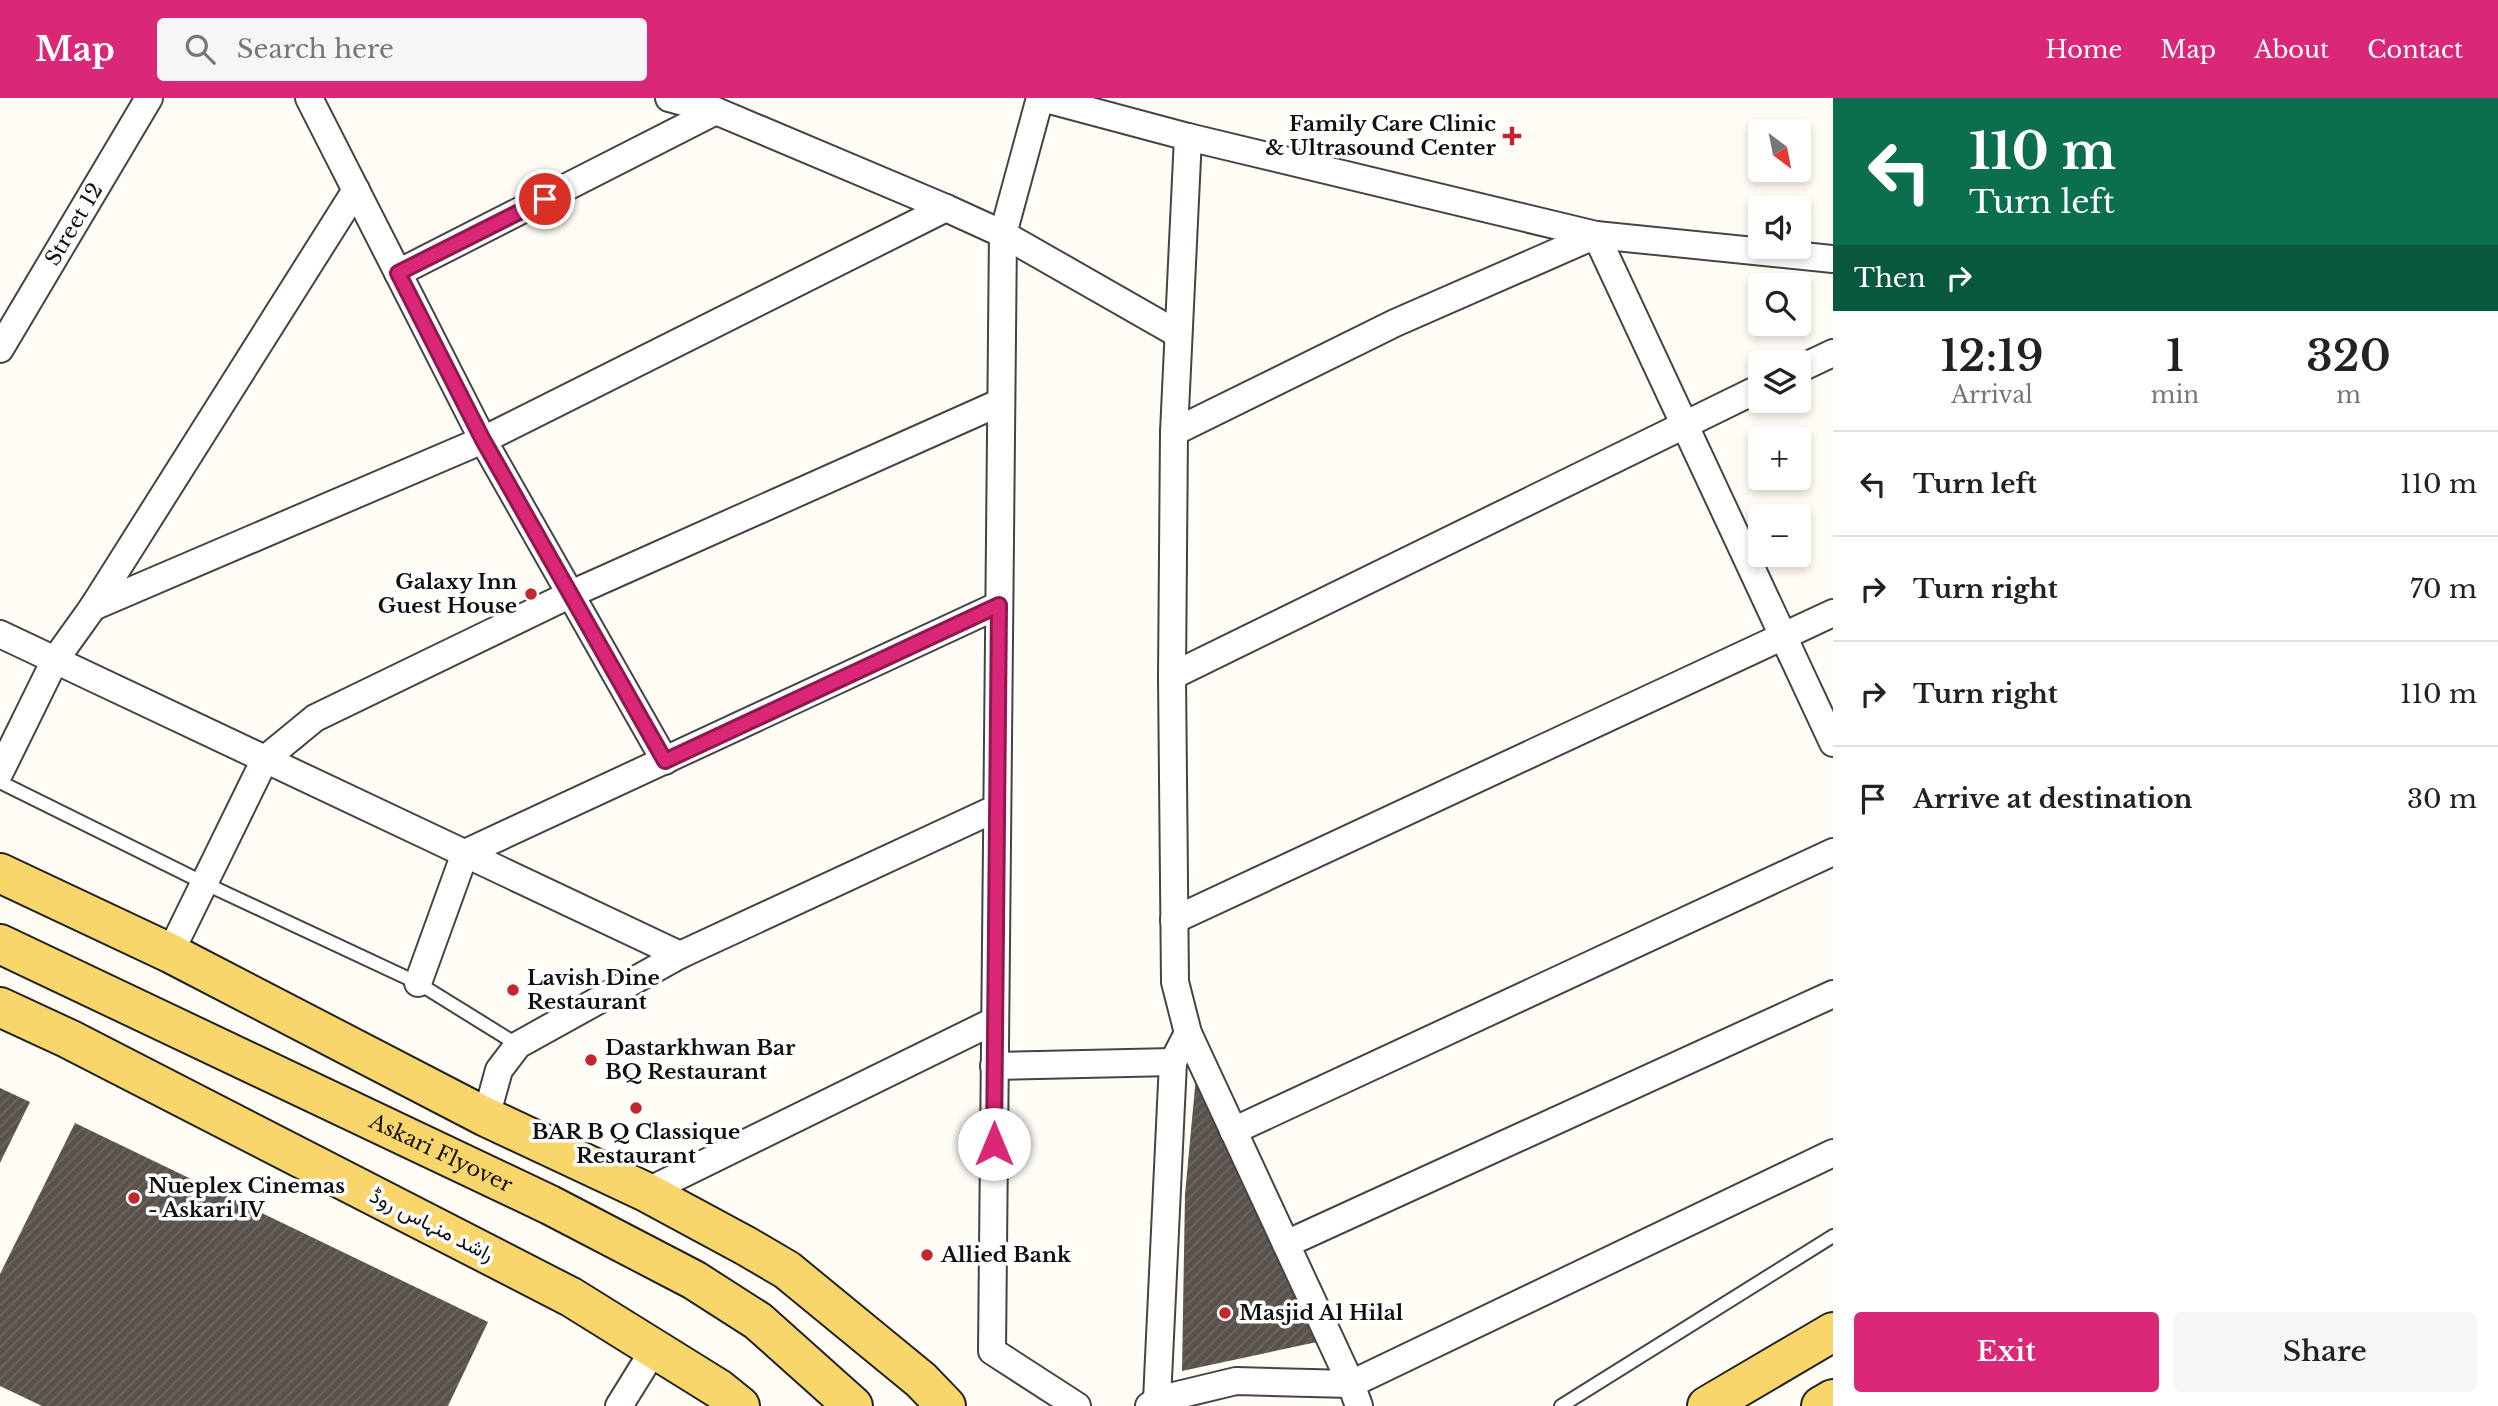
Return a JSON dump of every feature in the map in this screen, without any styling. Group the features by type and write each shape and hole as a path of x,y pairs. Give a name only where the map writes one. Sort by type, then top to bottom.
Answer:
{"main road":[{"path":"0,873 170,953 486,1117 646,1192 788,1270 925,1397"},
{"name":"Askari Flyover","path":"0,944 550,1205 694,1280 758,1321 853,1406"},
{"name":"راشد منہاس روڈ","path":"0,1007 571,1297 655,1348 721,1400"},
{"path":"1707,1406 1833,1332"},
{"path":"1822,1406 1833,1399"}],"street":[{"name":"Street 12","path":"0,349 149,98"},
{"path":"669,98 716,111 1003,234 1178,334"},
{"path":"1077,1406 992,1352 1003,234 1041,98 1188,137 1596,235 1833,259"},
{"path":"316,100 356,190 483,440 665,761"},
{"path":"398,273 716,111"},
{"path":"1188,137 1174,432 1172,676 1175,982 1188,1033 1355,1395"},
{"path":"0,772 55,660 93,607 356,190"},
{"path":"93,607 483,440 946,208"},
{"path":"1596,235 1833,743"},
{"path":"1174,432 1395,323 1596,235"},
{"path":"1811,363 1833,353"},
{"path":"1172,676 1748,394"},
{"path":"170,953 265,759 315,719 571,594 1001,402"},
{"path":"418,983 466,853 999,605"},
{"path":"1174,920 1833,613"},
{"path":"0,634 680,955"},
{"path":"486,1117 499,1070 518,1045 680,955 997,808"},
{"path":"1233,1131 1833,852"},
{"path":"1286,1244 1833,994"},
{"path":"646,1192 994,1021"},
{"path":"1188,1033 1173,1062 1153,1403 1236,1381 1355,1395 1833,1153"},
{"path":"994,1066 1173,1062"},
{"path":"619,1406 655,1348"}],"lane":[{"path":"0,782 204,883 418,983 518,1045"},
{"path":"1561,1406 1833,1236"}],"building":[{"name":"Masjid Al Hilal","path":"1196,1077 1317,1342 1182,1371 1185,1194"},
{"path":"0,1088 30,1102 0,1163"},
{"name":"Nueplex Cinemas - Askari IV","path":"75,1123 488,1322 448,1406 42,1406 0,1386 0,1274"}],"place":[{"name":"Family Care Clinic & Ultrasound Center","path":"1512,136"},
{"name":"Galaxy Inn Guest House","path":"531,594"},
{"name":"Lavish Dine Restaurant","path":"513,990"},
{"name":"Dastarkhwan Bar BQ Restaurant","path":"591,1060"},
{"name":"BAR B Q Classique Restaurant","path":"636,1108"},
{"name":"Nueplex Cinemas - Askari IV","path":"134,1198"},
{"name":"Allied Bank","path":"927,1255"},
{"name":"Masjid Al Hilal","path":"1225,1313"}],"route":[{"path":"545,199 398,273 483,440 665,761 999,605 994,1144"}]}
